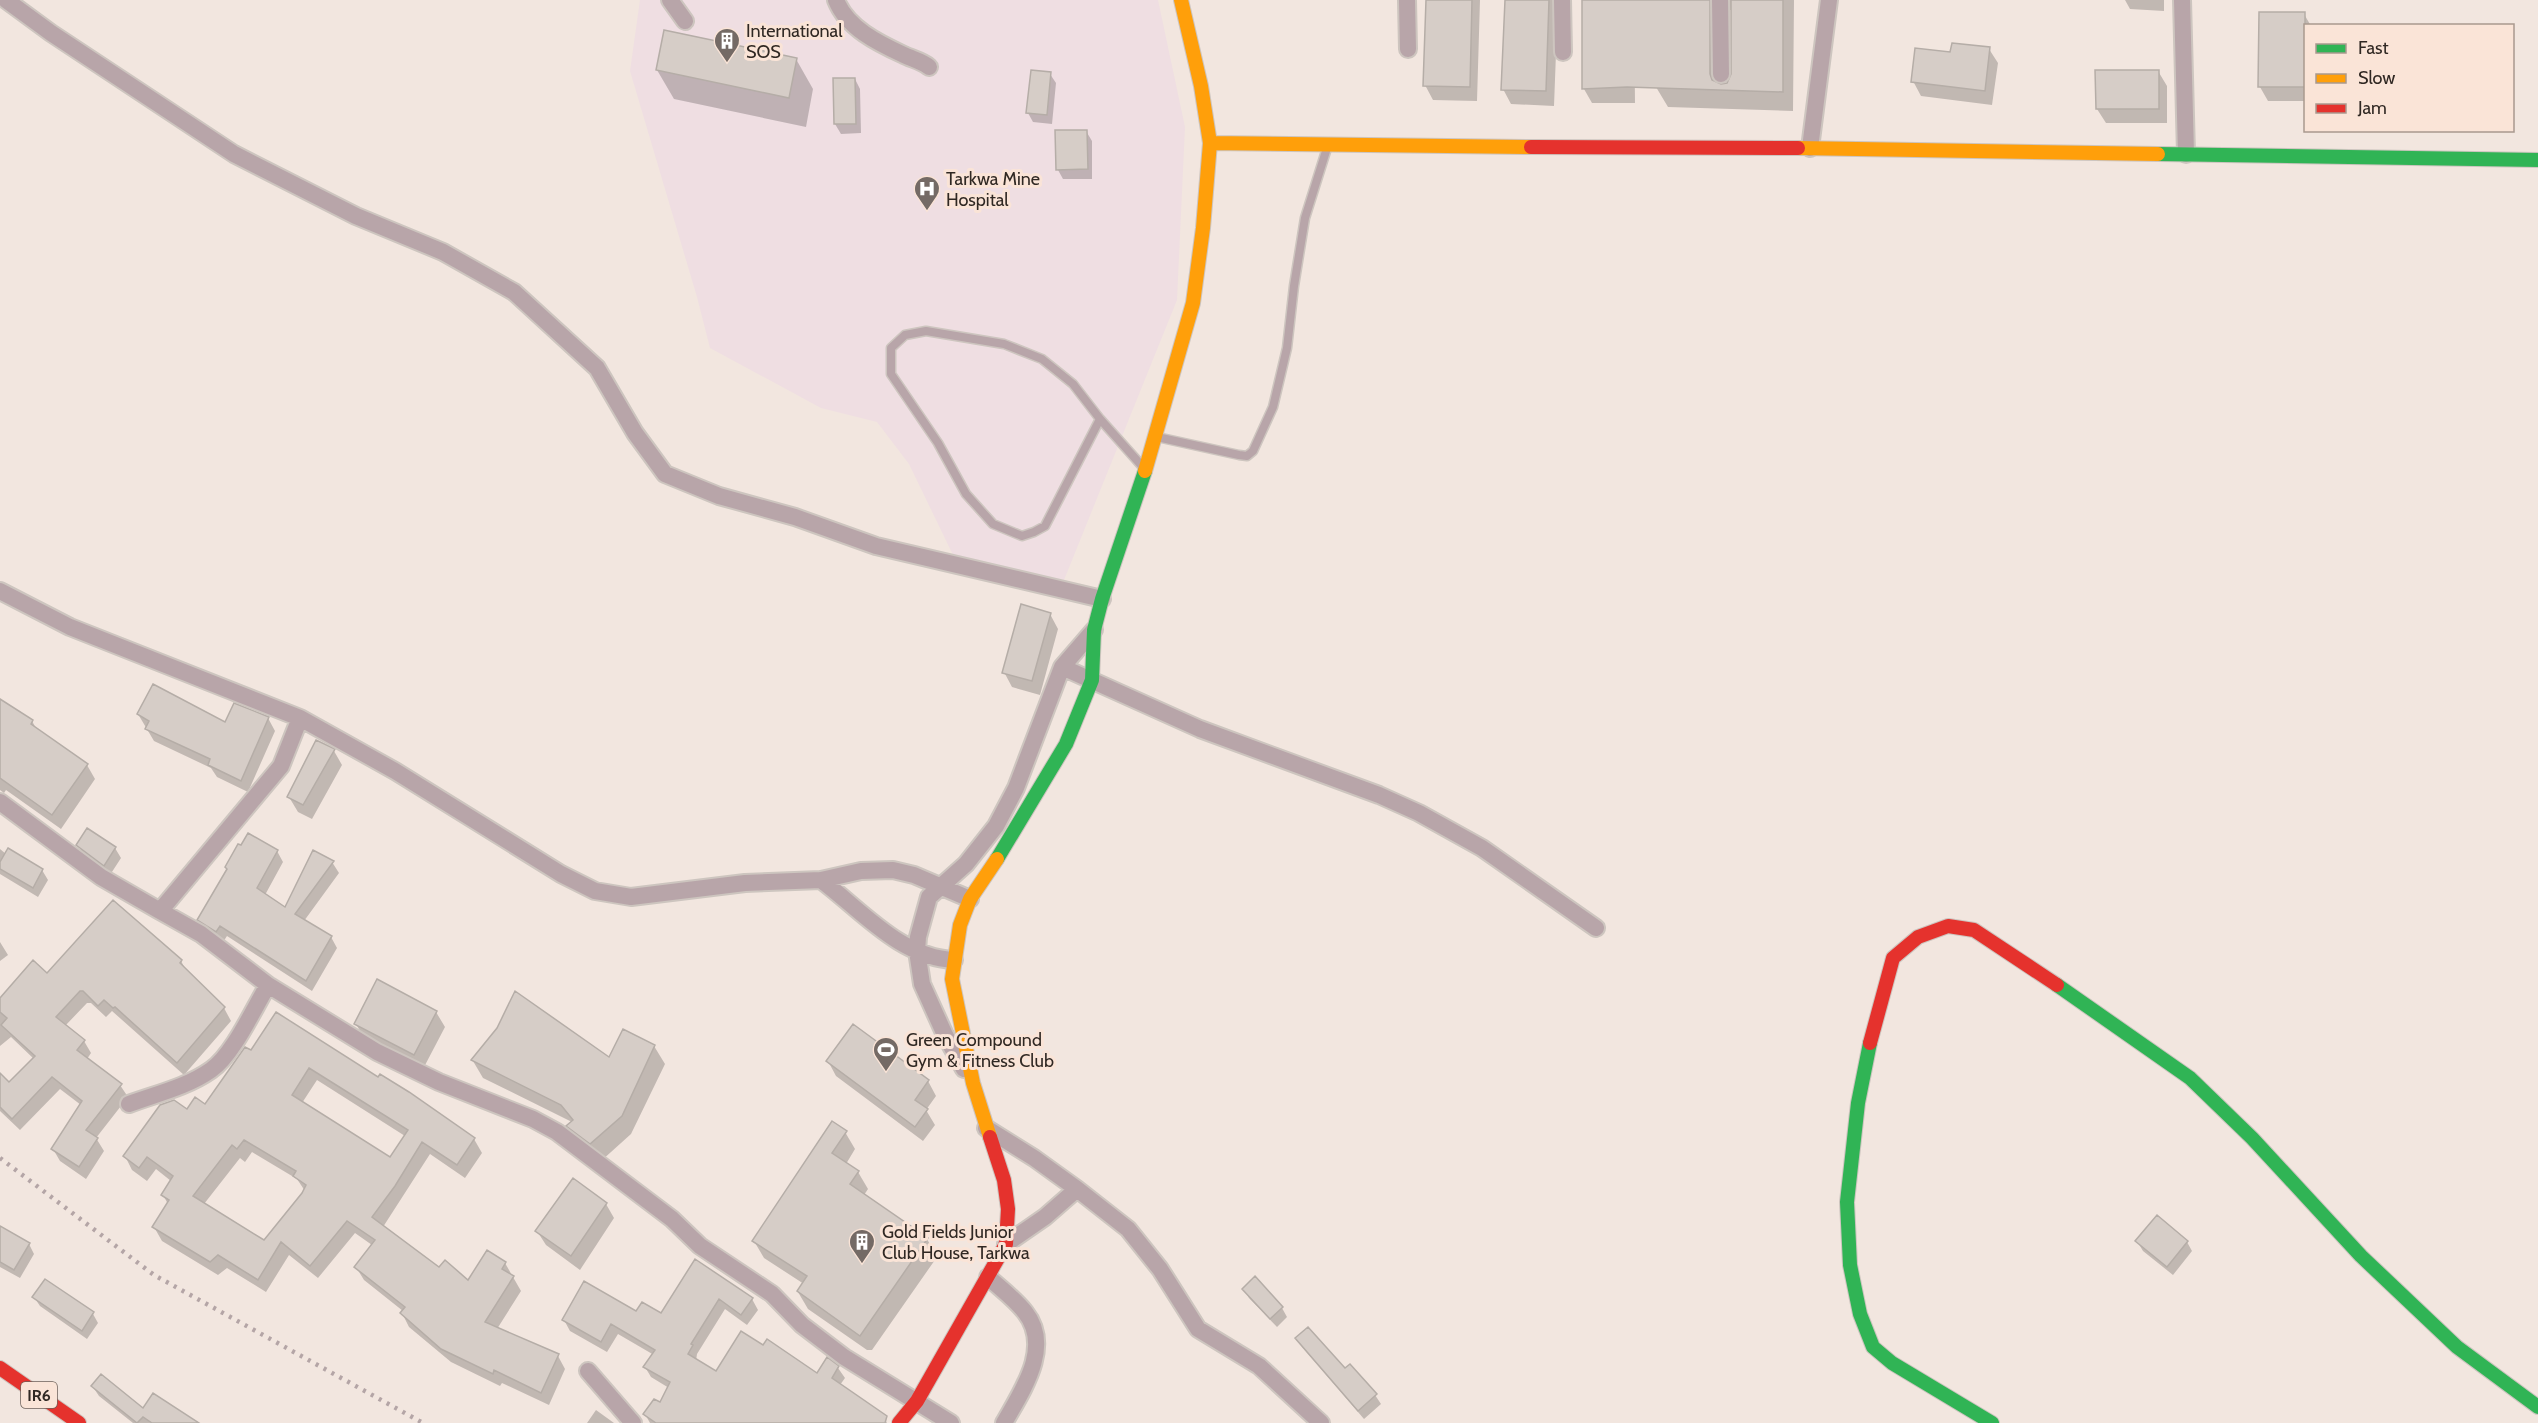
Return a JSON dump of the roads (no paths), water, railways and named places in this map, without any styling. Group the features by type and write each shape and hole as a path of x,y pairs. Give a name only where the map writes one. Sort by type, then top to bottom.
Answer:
{"street":[{"path":"6,0 51,33 234,154 356,216 443,252 514,291 597,368 634,433 665,474 719,496 795,517 876,546 1102,599"},
{"path":"670,0 685,21"},
{"path":"836,0 839,8 853,25 878,41 929,67"},
{"path":"1006,1244 1008,1209 1004,1180 972,1083 952,978 954,960 960,925 970,899 1003,850 1066,744 1092,680 1094,630 1102,599 1145,470 1193,303 1203,228 1210,143 1201,86 1181,0"},
{"path":"1407,0 1408,49"},
{"path":"1562,0 1563,52"},
{"path":"1720,0 1721,74"},
{"path":"1810,148 1829,0 1843,0"},
{"path":"2182,0 2186,154"},
{"path":"1210,143 1327,146 1810,148 2538,160"},
{"path":"0,591 70,627 300,717 395,771 561,874 595,891 631,897 745,883 821,880 861,870 893,870 914,875 970,899"},
{"path":"972,1083 945,1035 921,984 917,951 918,937 929,897 939,885 966,864 996,826 1016,788 1062,667 1094,630"},
{"path":"1062,667 1200,729 1379,795 1419,813 1482,848 1596,928"},
{"path":"160,911 281,766 300,717"},
{"path":"1016,788 1035,795"},
{"path":"0,802 101,878 201,934 268,985 377,1052 440,1082 533,1119 557,1132 672,1219 700,1245 772,1294 802,1325 844,1357 951,1423"},
{"path":"821,880 878,927 917,951 954,960"},
{"path":"1992,1423 1892,1363 1873,1347 1860,1314 1850,1265 1847,1202 1858,1103 1876,1015 1893,958 1918,937 1948,926 1974,930 2116,1025 2190,1078 2252,1138 2361,1256 2457,1347 2538,1407"},
{"path":"129,1104 191,1082 213,1069 236,1040 268,985"},
{"path":"986,1128 1034,1158 1128,1229 1160,1269 1198,1329 1259,1366 1321,1423"},
{"path":"899,1423 917,1401 1006,1244 1045,1217 1077,1189"},
{"path":"988,1276 1026,1313 1035,1334 1036,1358 1021,1393 1004,1423"},
{"name":"IR6","path":"0,1368 79,1423"},
{"path":"588,1371 633,1423"}],"lane":[{"path":"1154,436 1239,455 1247,456 1253,451 1273,407 1282,368 1305,218 1327,146"},
{"path":"1100,418 1044,526 1022,536 993,524 966,494 938,443 891,374 891,348 905,335 926,331 1004,344 1042,359 1073,384 1145,470"}],"railway":[{"path":"0,1158 154,1275 423,1423"}],"place":[{"name":"International SOS","path":"727,64"},
{"name":"Tarkwa Mine Hospital","path":"927,212"},
{"name":"Green Compound Gym & Fitness Club","path":"886,1073"},
{"name":"Gold Fields Junior Club House, Tarkwa","path":"862,1265"}]}
